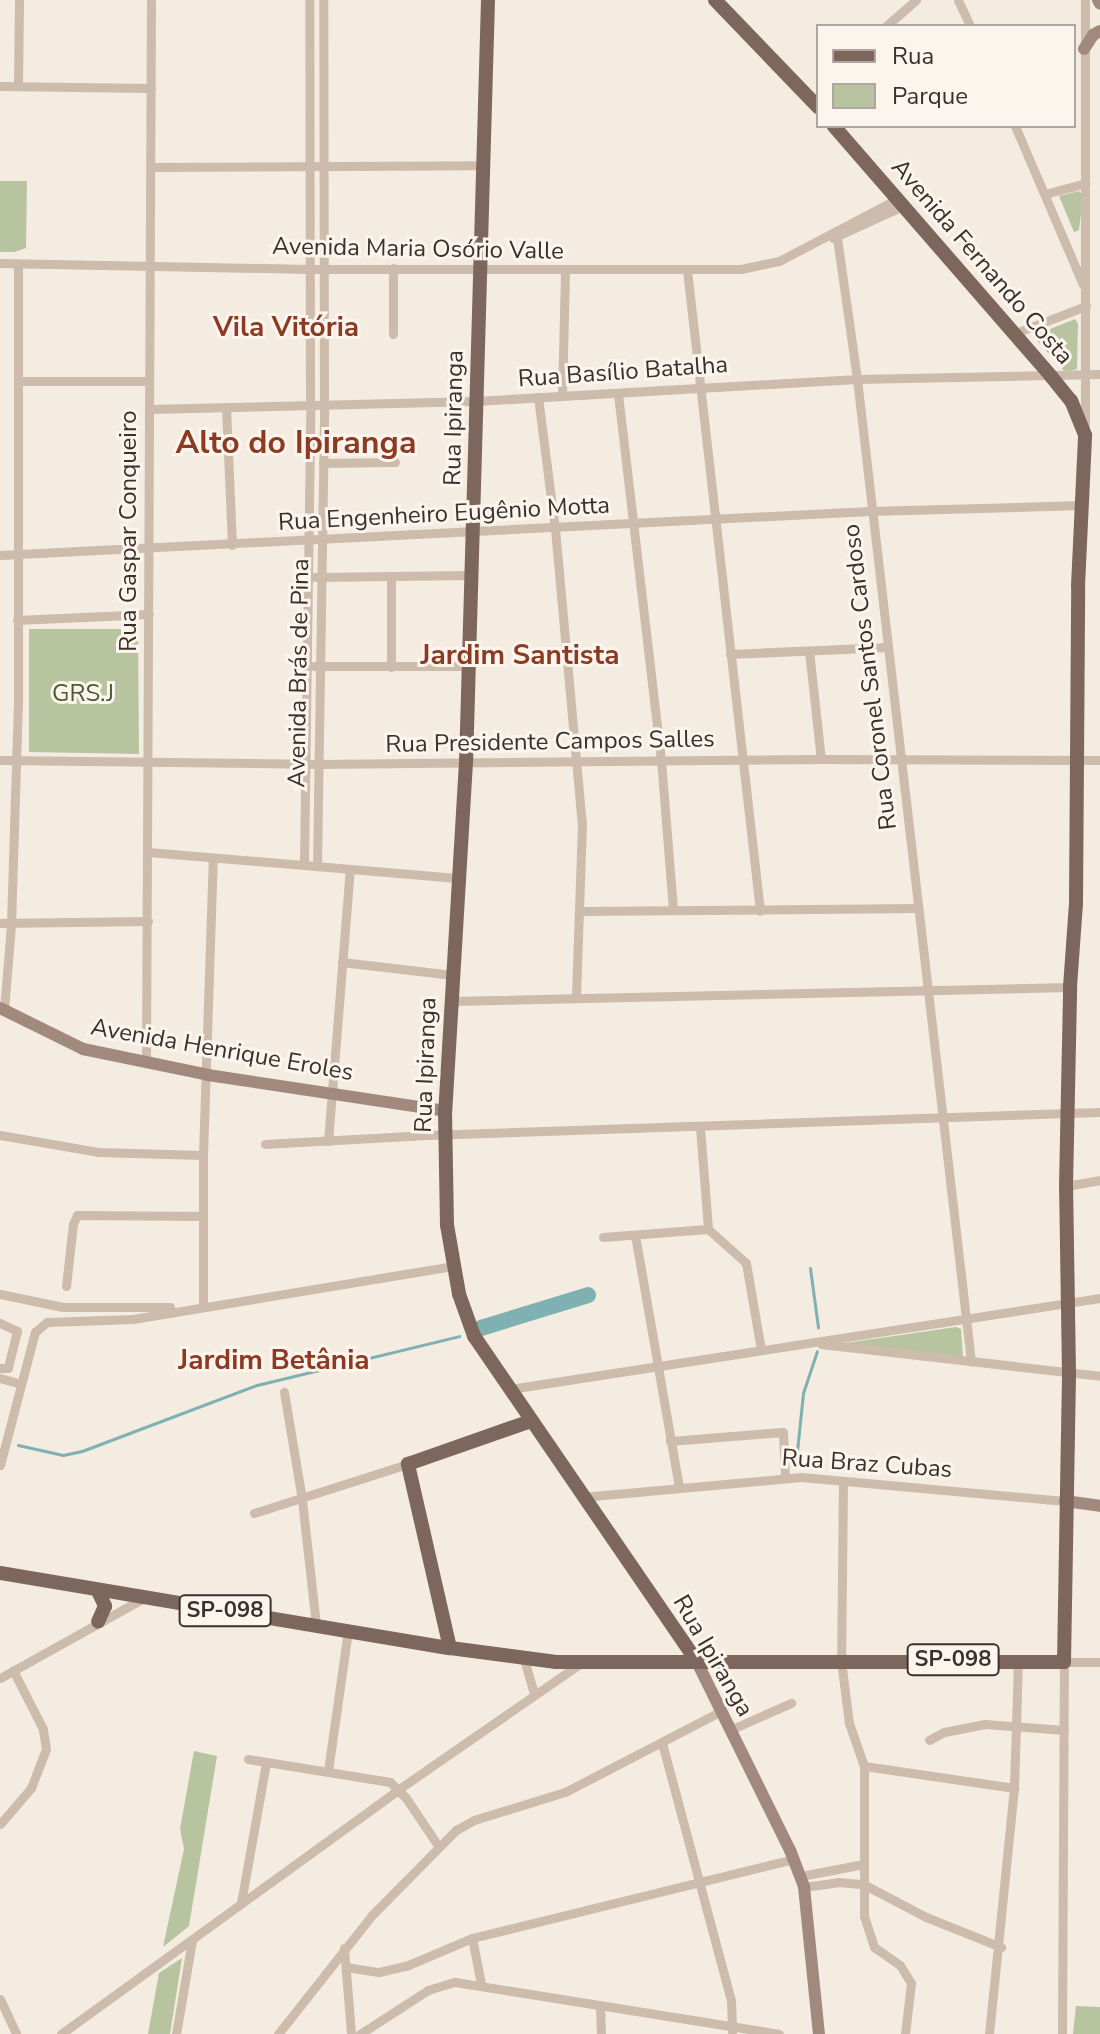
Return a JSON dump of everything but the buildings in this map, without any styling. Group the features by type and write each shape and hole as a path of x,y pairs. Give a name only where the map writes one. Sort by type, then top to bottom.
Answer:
{"main road":[{"name":"Rua Ipiranga","path":"488,0 466,762 445,1111 445,1195 453,1266 462,1307 474,1336 696,1660 794,1859 803,1882 819,2034"},
{"path":"724,3 813,90"},
{"path":"1084,49 1093,35 1100,31"},
{"name":"Avenida Fernando Costa","path":"836,128 1051,376 1071,401 1085,435"},
{"path":"1064,1662 1069,1373 1066,1186 1078,760 1077,624 1085,435"},
{"name":"Avenida Henrique Eroles","path":"2,1009 73,1046 208,1075 445,1111"},
{"path":"450,1648 408,1464 531,1421"},
{"name":"Rua Braz Cubas","path":"1065,1501 1100,1506"},
{"name":"SP-098","path":"0,1573 142,1599 524,1659 581,1663 696,1660 1064,1662"},
{"path":"98,1591 105,1606 98,1622"}],"street":[{"path":"18,85 19,0"},
{"name":"Rua Gaspar Conqueiro","path":"146,1062 151,0"},
{"name":"Avenida Brás de Pina","path":"304,864 310,406 309,0"},
{"name":"Avenida Brás de Pina","path":"317,865 324,405 323,0"},
{"path":"888,24 916,0"},
{"path":"958,0 969,24"},
{"path":"1085,0 1085,435"},
{"path":"309,62 324,62"},
{"path":"0,86 151,88"},
{"path":"310,108 324,108"},
{"path":"1016,128 1085,290"},
{"path":"151,167 484,165"},
{"path":"1045,194 1086,183"},
{"name":"Avenida Maria Osório Valle","path":"0,263 565,270 687,270 765,265 900,203"},
{"name":"Rua Coronel Santos Cardoso","path":"835,235 857,379 971,1361"},
{"path":"2,1009 16,760 18,264"},
{"path":"393,268 393,334"},
{"path":"562,396 565,270"},
{"path":"687,270 713,520 760,911"},
{"path":"1013,334 1086,306"},
{"name":"Rua Basílio Batalha","path":"149,409 475,401 857,379 1100,374"},
{"path":"18,381 149,381"},
{"path":"618,394 661,760 673,910"},
{"path":"538,397 555,529 583,852 576,997"},
{"path":"226,407 232,545"},
{"path":"323,463 395,462"},
{"path":"308,483 322,483"},
{"name":"Rua Engenheiro Eugênio Motta","path":"0,555 870,511 1082,505"},
{"path":"307,577 472,575"},
{"path":"391,576 391,667"},
{"path":"17,620 149,614"},
{"path":"730,654 888,647"},
{"path":"809,651 821,759"},
{"path":"306,666 468,666"},
{"name":"Rua Presidente Campos Salles","path":"0,760 319,764 821,759 1100,760"},
{"path":"148,852 460,878"},
{"path":"200,1306 213,858"},
{"path":"328,1141 350,869"},
{"path":"579,911 918,908"},
{"path":"6,923 148,921"},
{"path":"342,962 452,975"},
{"path":"451,1001 1070,987"},
{"path":"265,1144 445,1134 1100,1112"},
{"path":"700,1127 708,1229 746,1263 761,1350"},
{"path":"0,1135 98,1152 203,1155"},
{"path":"1066,1186 1100,1180"},
{"path":"66,1286 77,1215 202,1216"},
{"path":"603,1237 708,1229"},
{"path":"635,1235 679,1487"},
{"path":"0,1465 35,1332 47,1322 133,1319 453,1266"},
{"path":"0,1294 63,1307 200,1306"},
{"path":"510,1389 1100,1298"},
{"path":"0,1323 17,1331 8,1368 0,1368"},
{"path":"807,1343 1100,1376"},
{"path":"0,1378 21,1384"},
{"path":"284,1392 302,1500 316,1625"},
{"path":"670,1441 783,1432 785,1478"},
{"path":"254,1513 408,1464"},
{"name":"Rua Braz Cubas","path":"582,1497 785,1478 1065,1501"},
{"path":"843,1481 841,1660 849,1723 864,1766 864,1916 874,1947 900,1965 911,1983 905,2034"},
{"path":"0,1678 142,1599"},
{"path":"328,1771 348,1631"},
{"path":"524,1659 534,1694"},
{"path":"989,2034 1001,1947 1014,1788 1018,1660"},
{"path":"1062,2034 1064,1662"},
{"name":"SP-098","path":"1064,1662 1100,1662"},
{"path":"61,2034 399,1789 581,1663"},
{"path":"0,1824 31,1788 46,1749 43,1729 13,1670"},
{"path":"730,1730 791,1703"},
{"path":"278,2034 344,1948 439,1847 474,1820 565,1792 721,1711"},
{"path":"929,1740 961,1727 1017,1725 1064,1730"},
{"path":"662,1743 731,2000 732,2030"},
{"path":"248,1759 380,1780 399,1789 439,1847"},
{"path":"241,1903 266,1762"},
{"path":"864,1766 1014,1788"},
{"path":"346,1967 366,1972 390,1970 472,1938 794,1859"},
{"path":"803,1882 864,1864"},
{"path":"803,1882 863,1884 926,1917 1001,1947"},
{"path":"864,1916 875,1891"},
{"path":"472,1938 481,1984"},
{"path":"176,2034 192,1940"},
{"path":"344,1948 351,2034"},
{"path":"360,2034 428,1990 455,1982 481,1984 732,2030 779,2034"},
{"path":"0,1999 16,2034"},
{"path":"600,2006 601,2034"}],"green space":[{"path":"0,181 27,181 26,248 14,252 0,252"},
{"path":"1079,191 1083,196 1079,230 1074,232 1059,196"},
{"path":"1075,319 1078,324 1077,369 1065,372 1033,336"},
{"name":"GRS.J","path":"29,629 138,629 139,754 29,752"},
{"path":"956,1327 961,1329 963,1357 839,1344"},
{"path":"194,1751 217,1756 189,1926 163,1947 184,1849 180,1829"},
{"path":"182,1958 170,2034 148,2034 159,1973"},
{"path":"1076,2006 1100,2007 1100,2034 1073,2034"}],"waterway":[{"path":"810,1268 818,1327"},
{"path":"481,1328 588,1295"},
{"path":"18,1445 63,1455 82,1451 257,1385 459,1336"},
{"path":"796,1461 803,1393 817,1351"}],"district":[{"name":"Vila Vitória","path":"286,327"},
{"name":"Alto do Ipiranga","path":"296,443"},
{"name":"Jardim Santista","path":"520,655"},
{"name":"Jardim Betânia","path":"274,1360"}]}
